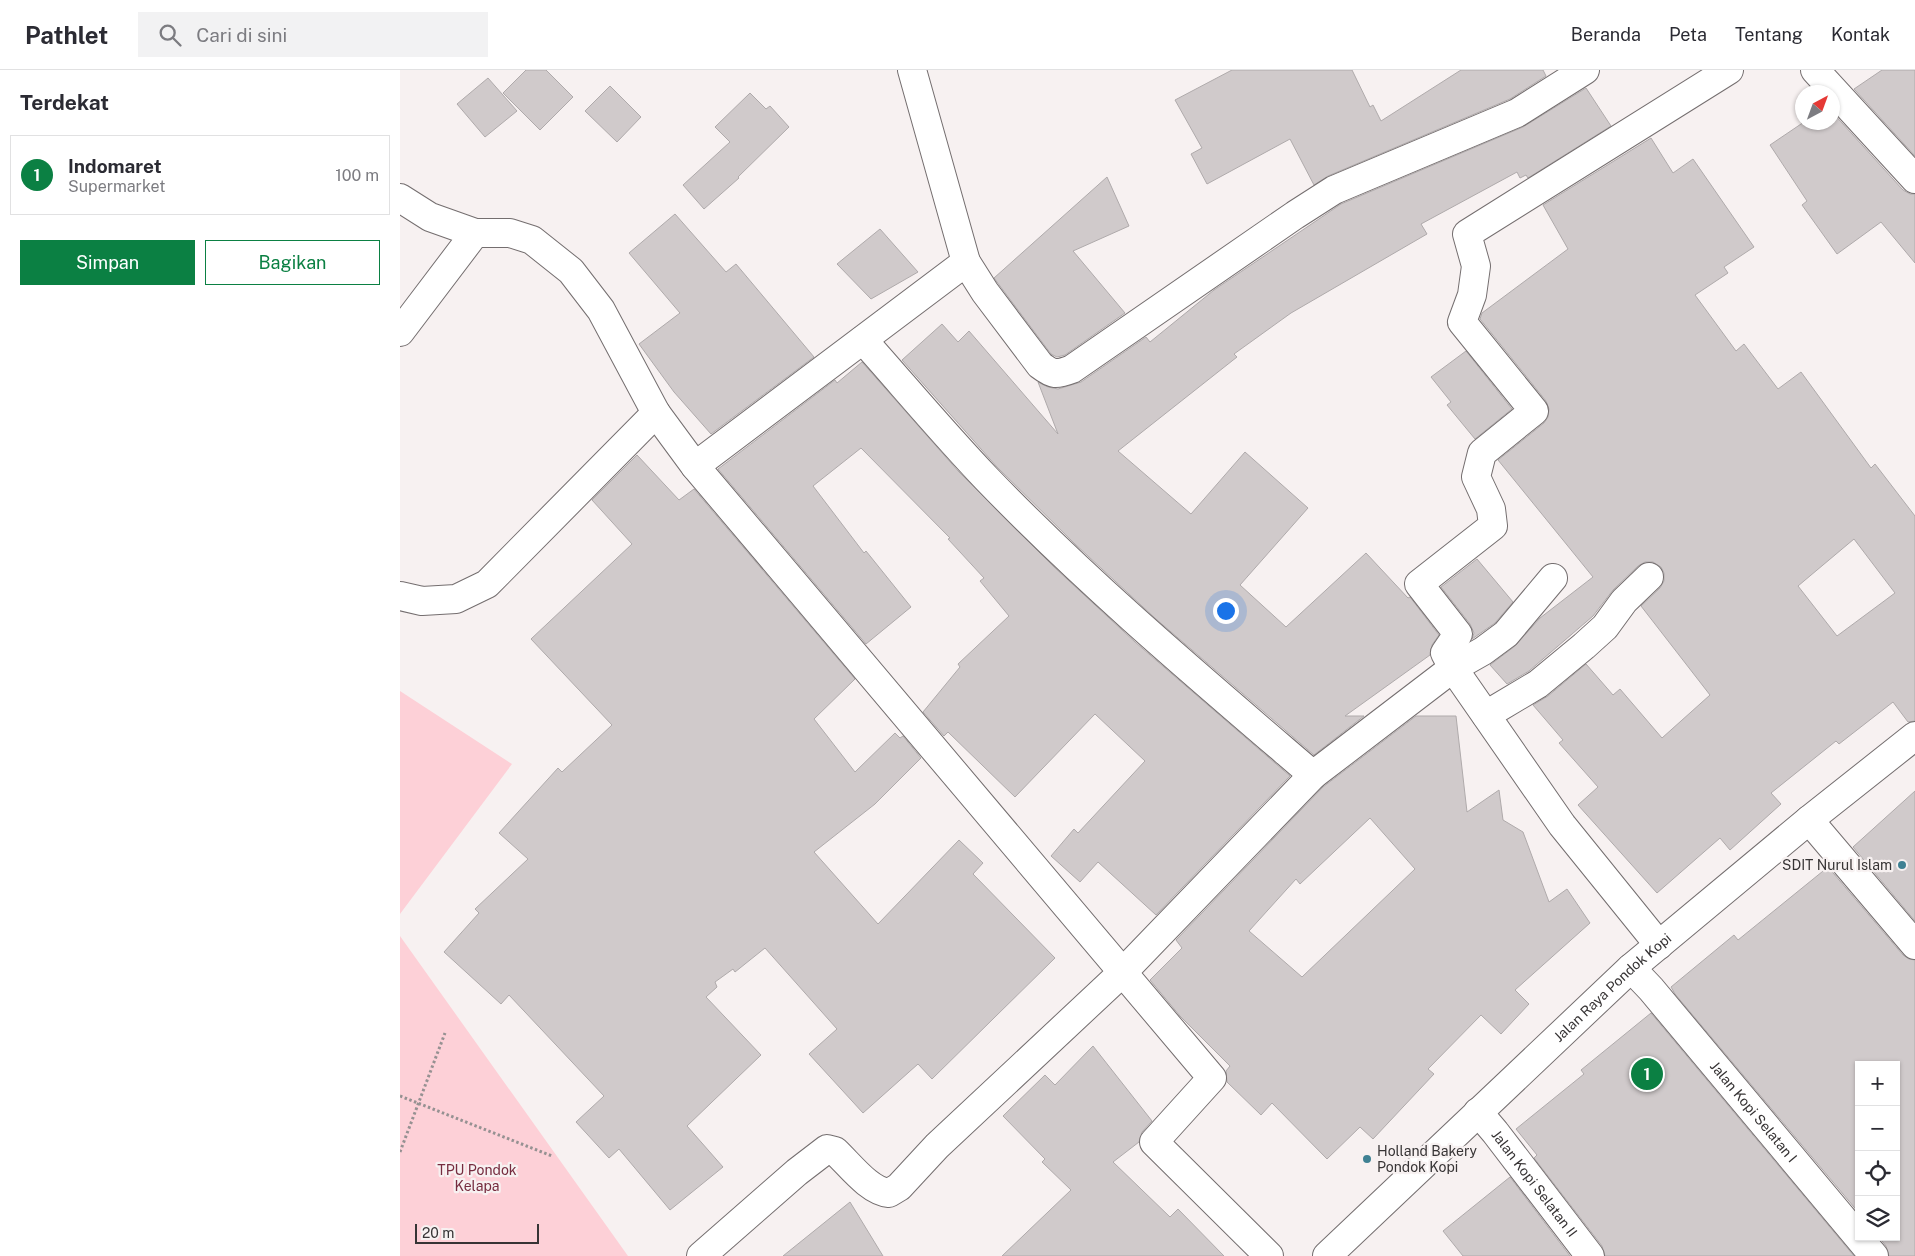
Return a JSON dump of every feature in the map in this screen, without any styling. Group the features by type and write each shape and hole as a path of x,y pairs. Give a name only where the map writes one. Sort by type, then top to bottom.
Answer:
{"street":[{"path":"912,70 966,262 1040,365 1050,373 1058,374 1072,369 1334,190 1517,113 1585,70"},
{"path":"1659,945 1562,825 1453,668 1445,652 1458,634 1419,584 1493,526 1491,509 1476,477 1482,453 1534,411 1462,322 1472,295 1476,266 1467,234 1729,70"},
{"path":"1815,70 1915,179"},
{"path":"400,198 430,217 475,233 510,233 532,240 571,272 601,310 656,413 695,466 1212,1078 1154,1142 1269,1256"},
{"path":"400,332 475,233"},
{"path":"695,466 966,262"},
{"path":"863,340 986,478 1061,552 1160,645 1313,775"},
{"path":"400,596 422,601 456,599 487,584 656,413"},
{"path":"1486,715 1538,684 1584,646 1605,627 1624,601 1649,577"},
{"path":"700,1256 796,1172 827,1149 835,1151 877,1190 889,1193 894,1191 937,1146 1123,972 1313,775 1453,668 1483,651 1506,634 1553,578"},
{"name":"Jalan Raya Pondok Kopi","path":"1327,1256 1631,968 1809,820 1915,736"},
{"path":"1809,820 1915,945"},
{"name":"Jalan Kopi Selatan I","path":"1631,968 1652,988 1874,1256"},
{"name":"Jalan Kopi Selatan II","path":"1478,1112 1590,1256"}],"path":[{"path":"400,1152 445,1033"},
{"path":"400,1096 552,1156"}],"green space":[{"path":"400,691 512,764 400,914"},
{"name":"TPU Pondok Kelapa","path":"400,936 628,1256 400,1256"}],"building":[{"path":"526,70 546,70 573,97 540,130 503,93"},
{"path":"1232,70 1352,70 1370,107 1373,105 1381,121 1461,70 1543,70 1546,76 1510,99 1328,176 1314,185 1290,139 1207,184 1191,154 1202,148 1175,100"},
{"path":"1882,70 1915,70 1915,156 1854,89"},
{"path":"488,78 517,111 485,137 457,104"},
{"path":"610,86 641,117 617,142 585,111"},
{"path":"1586,88 1611,126 1528,178 1526,175 1520,178 1517,172 1421,224 1427,234 1291,313 1234,354 1237,357 1118,451 1191,514 1245,452 1308,508 1240,585 1286,627 1366,553 1408,598 1410,597 1439,635 1432,645 1430,655 1345,716 1364,716 1314,755 1156,619 1075,544 997,467 902,360 942,324 958,342 969,331 1058,434 1038,382 1058,389 1081,382 1146,337 1150,342 1214,290 1341,204 1523,127"},
{"path":"750,93 766,109 770,106 789,127 739,178 704,209 683,185 730,142 715,127"},
{"path":"1840,121 1903,190 1910,194 1915,194 1915,263 1881,222 1837,254 1802,205 1807,201 1770,145 1795,128 1795,130 1840,130"},
{"path":"1651,138 1673,173 1693,159 1754,247 1724,267 1728,273 1695,295 1736,351 1744,344 1778,389 1801,372 1871,468 1875,464 1915,516 1915,721 1908,722 1893,702 1839,744 1836,741 1771,793 1781,804 1730,850 1720,838 1657,893 1578,805 1598,787 1559,743 1563,740 1533,705 1548,696 1586,664 1613,695 1620,689 1662,738 1710,695 1641,606 1660,588 1664,581 1664,573 1661,567 1653,562 1645,562 1638,566 1613,590 1593,616 1529,671 1507,684 1490,665 1515,646 1540,618 1593,577 1498,460 1544,423 1548,417 1549,409 1546,401 1480,319 1482,313 1568,249 1543,205","holes":["1854,539 1895,593 1837,636 1798,586"]},
{"path":"1107,177 1129,226 1073,251 1125,313 1065,355 1057,357 1051,354 994,278"},
{"path":"675,214 726,272 736,264 814,357 711,434 674,392 639,344 680,313 629,253"},
{"path":"880,229 918,272 871,299 837,264"},
{"path":"1466,351 1512,409 1475,439 1447,405 1451,402 1431,377"},
{"path":"862,362 959,472 1054,567 1135,642 1290,776 1156,915 1098,862 1080,882 1051,856 1074,829 1078,833 1145,761 1095,714 1015,797 948,732 944,736 923,712 960,667 958,664 1009,616 980,581 984,578 948,539 950,538 861,448 813,486 864,553 866,551 911,607 866,644 718,469 835,380 837,383"},
{"path":"637,455 679,500 694,489 855,679 814,719 855,772 895,733 900,738 903,736 921,758 875,804 814,852 878,924 959,840 983,863 973,874 1055,958 932,1079 918,1064 863,1113 809,1054 837,1029 765,948 735,972 733,969 715,982 717,987 706,997 761,1055 687,1126 723,1167 670,1210 619,1149 609,1158 576,1122 604,1096 509,995 501,1004 444,952 479,913 475,909 528,859 499,833 558,768 562,772 612,725 531,639 632,544 592,500"},
{"path":"1477,559 1513,602 1495,623 1472,639 1474,633 1470,624 1441,587"},
{"path":"1416,716 1456,716 1467,812 1499,790 1503,820 1523,832 1549,902 1567,889 1590,923 1515,990 1529,1004 1501,1034 1481,1015 1428,1069 1434,1074 1373,1139 1360,1127 1327,1159 1272,1103 1261,1115 1227,1082 1226,1071 1230,1066 1180,1016 1150,980 1182,948 1176,940 1323,787","holes":["1370,818 1415,869 1302,977 1249,931 1296,879 1300,884"]},
{"name":"SDIT Nurul Islam","path":"1915,791 1915,921 1853,847"},
{"path":"1828,867 1903,955 1915,960 1915,1256 1889,1256 1882,1241 1900,1241 1900,1061 1855,1061 1855,1208 1671,987 1734,935 1738,940"},
{"path":"1651,1013 1854,1256 1605,1256 1602,1246 1534,1158 1537,1155 1516,1129 1584,1074 1581,1070"},
{"path":"1093,1046 1152,1121 1142,1132 1139,1142 1113,1162 1170,1217 1178,1209 1224,1256 1002,1256 1071,1190 1042,1162 1045,1159 1003,1116 1045,1075 1055,1085"},
{"path":"1510,1177 1570,1256 1463,1256 1443,1231"},
{"path":"850,1202 883,1256 783,1256"}],"place":[{"name":"SDIT Nurul Islam","path":"1902,865"},
{"name":"Indomaret","path":"1647,1074"},
{"name":"Holland Bakery Pondok Kopi","path":"1367,1159"}]}
